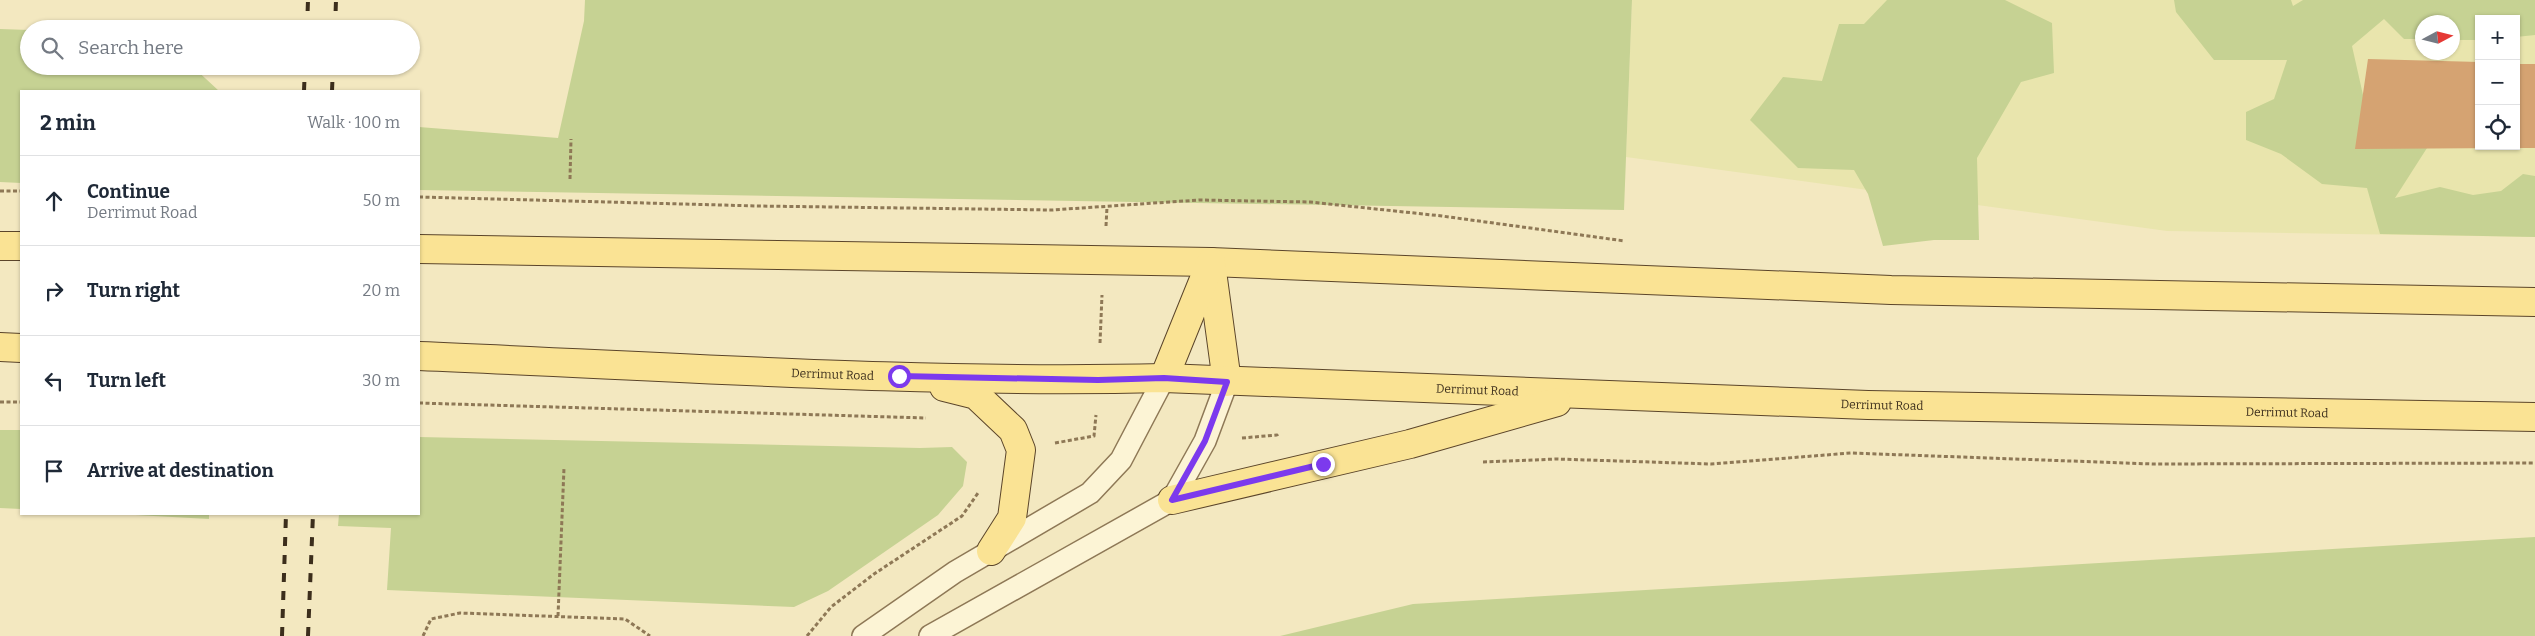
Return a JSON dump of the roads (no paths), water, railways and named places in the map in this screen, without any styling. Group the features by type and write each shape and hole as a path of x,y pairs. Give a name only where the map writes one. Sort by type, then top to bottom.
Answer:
{"main road":[{"path":"0,246 20,246"},
{"path":"420,249 1211,262 1891,290 2535,302"},
{"path":"1164,378 1211,262"},
{"path":"1211,262 1227,382"},
{"path":"0,348 20,348"},
{"name":"Derrimut Road","path":"420,356 899,376 1098,380 1164,378 1227,382 1868,405 2535,417"},
{"path":"899,376 976,395 1013,430 1021,450 1012,518 992,551"},
{"path":"1172,500 1410,444 1580,395"}],"lane":[{"path":"863,636 955,572 1090,493 1121,460 1164,378"},
{"path":"930,636 1172,500 1205,441 1227,382"}],"railway":[{"path":"307,20 308,0"},
{"path":"335,20 336,0"},
{"path":"304,90 305,75"},
{"path":"332,90 333,75"},
{"path":"282,636 286,515"},
{"path":"308,636 313,515"}]}
